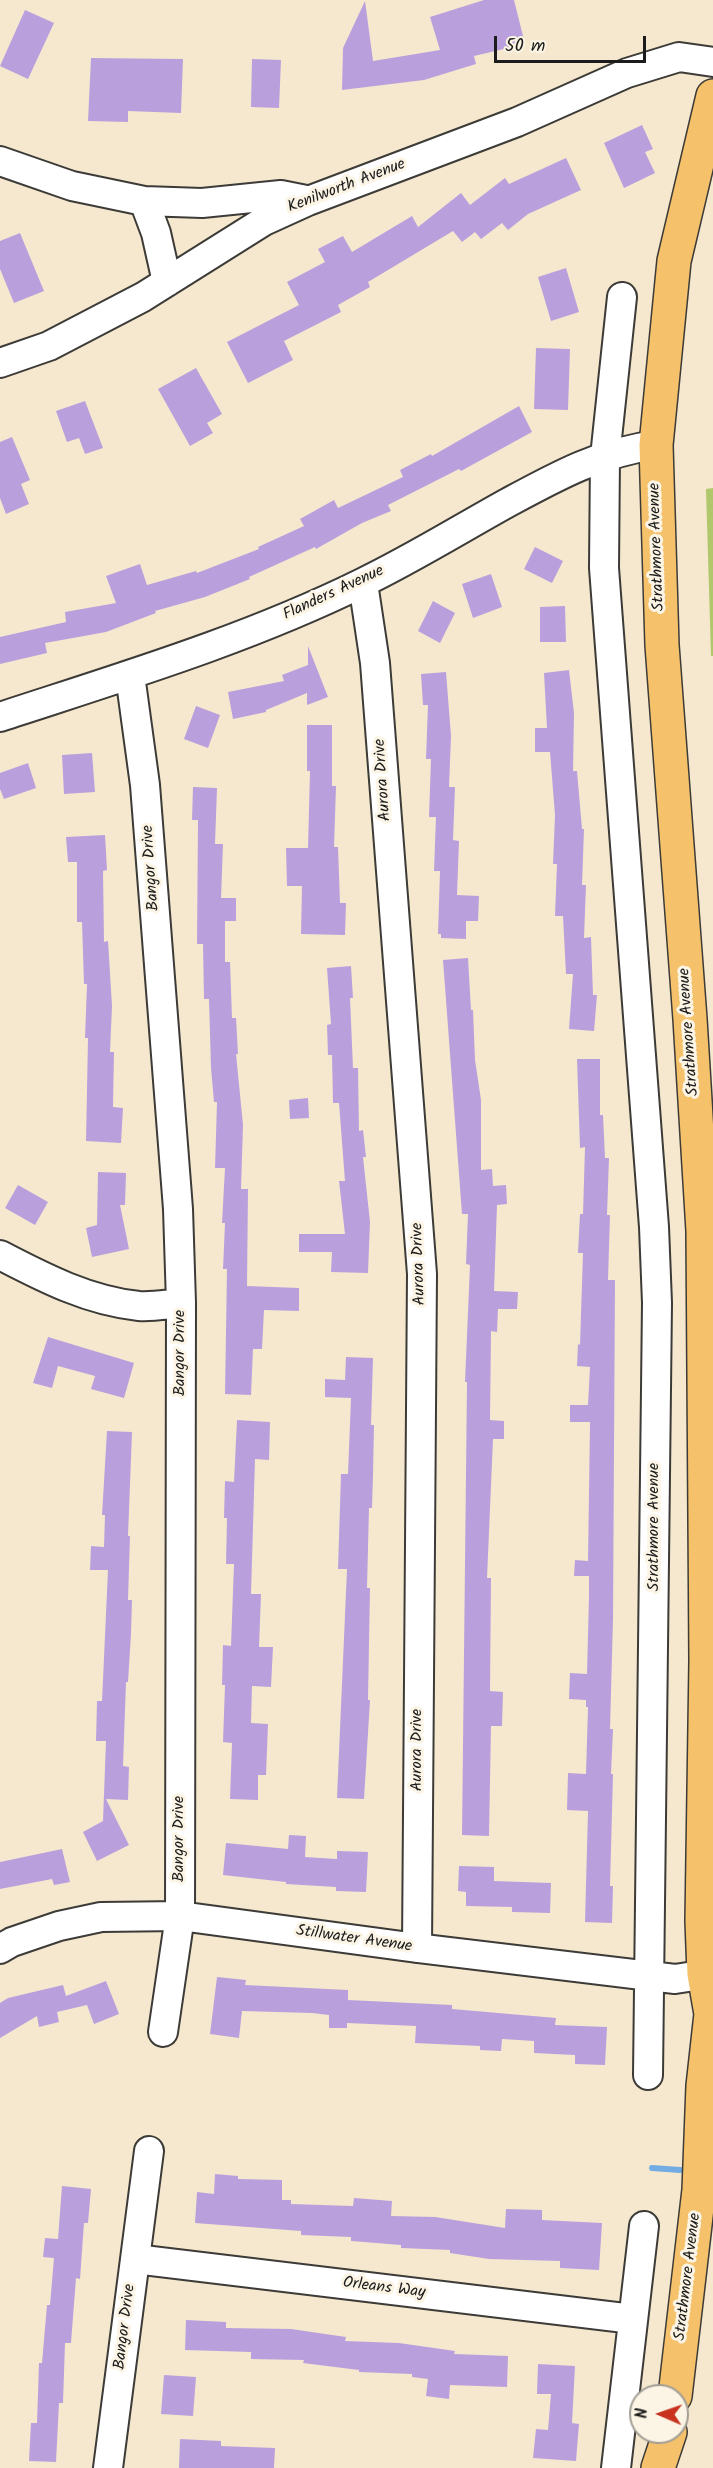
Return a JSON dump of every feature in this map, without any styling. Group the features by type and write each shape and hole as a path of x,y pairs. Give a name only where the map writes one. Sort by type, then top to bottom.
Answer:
{"main road":[{"name":"Strathmore Avenue","path":"676,2384 699,2190 703,2086 694,2062 689,2014 709,1974 702,1921 709,1653 704,1231 662,645 656,445 674,261 713,96"},
{"path":"658,2468 667,2444"},
{"path":"668,2468 670,2444"}],"street":[{"name":"Kenilworth Avenue","path":"0,363 49,346 143,297 264,221 308,201 518,122 627,73 679,57 713,62"},
{"path":"0,161 72,186 144,201 202,203 281,195 308,201"},
{"path":"144,201 156,233 167,282"},
{"name":"Strathmore Avenue","path":"622,297 605,457 604,568 654,1227 657,1303 648,2075"},
{"name":"Flanders Avenue","path":"0,717 130,675 264,627 363,583 568,470 633,448 656,445"},
{"name":"Aurora Drive","path":"363,583 375,663 422,1274 417,1948"},
{"name":"Bangor Drive","path":"130,675 145,785 178,1209 181,1303 180,1916 163,2032"},
{"path":"0,1256 54,1283 89,1296 140,1306 181,1303"},
{"name":"Stillwater Avenue","path":"0,1949 12,1942 59,1926 101,1917 180,1916 417,1948 675,1979 709,1974"},
{"name":"Bangor Drive","path":"108,2468 149,2151"},
{"path":"616,2468 644,2226"},
{"name":"Orleans Way","path":"135,2259 633,2319"}],"green space":[{"path":"713,488 713,656 711,656 706,489"}],"building":[{"path":"484,0 514,0 525,44 474,56 476,64 424,80 342,90 343,48 365,1 373,61 440,50 430,17"},
{"path":"25,10 54,23 28,79 0,66"},
{"path":"91,58 183,59 181,113 128,111 128,122 88,121"},
{"path":"252,59 281,60 279,108 251,107"},
{"path":"642,125 653,149 645,152 655,173 624,188 604,143"},
{"path":"566,158 581,190 528,214 508,230 502,223 481,239 475,232 462,242 453,231 368,282 370,287 338,305 341,312 284,341 293,360 248,383 227,342 299,305 287,282 325,262 318,249 343,236 352,252 412,216 418,227 461,193 470,205 505,178 509,184"},
{"path":"20,233 44,291 14,303 0,269 0,241"},
{"path":"566,268 579,312 551,321 538,277"},
{"path":"536,348 570,349 568,410 534,409"},
{"path":"196,368 222,414 207,423 213,433 190,446 158,389"},
{"path":"85,401 103,448 85,454 79,438 67,442 56,411"},
{"path":"519,406 532,432 461,471 459,469 388,505 391,511 362,523 316,549 315,547 249,577 250,579 205,597 155,611 156,613 106,632 45,643 47,653 0,664 0,637 66,622 65,612 116,603 106,576 140,564 147,585 196,571 197,573 259,549 258,547 304,526 300,519 334,500 338,508 403,477 400,470 431,454 432,456"},
{"path":"12,437 30,480 21,484 29,504 6,514 0,498 0,442"},
{"path":"535,547 563,561 552,583 524,569"},
{"path":"491,574 502,607 473,618 462,584"},
{"path":"433,601 455,613 440,643 418,631"},
{"path":"565,606 566,642 540,642 540,607"},
{"path":"308,646 328,697 307,705 307,693 266,710 266,712 233,719 228,692 284,681 282,675 308,665"},
{"path":"569,670 574,713 573,771 577,771 582,829 584,829 582,885 586,885 584,938 591,937 593,995 597,995 594,1031 569,1029 573,974 566,974 563,916 555,916 557,864 553,864 555,815 550,752 535,752 535,728 547,728 544,673"},
{"path":"446,672 451,736 449,787 455,787 453,840 459,841 457,895 479,896 478,921 466,921 466,939 441,938 441,934 438,934 440,871 434,871 436,817 429,817 431,759 426,759 428,705 423,705 421,674"},
{"path":"196,706 220,715 208,748 184,739"},
{"path":"307,725 332,725 332,786 336,786 334,847 338,847 340,903 346,903 345,935 301,934 302,886 287,886 286,848 308,848 310,771 307,771"},
{"path":"92,753 95,792 64,794 62,755"},
{"path":"28,763 36,788 4,799 0,789 0,773"},
{"path":"193,787 217,788 215,844 223,844 221,898 236,898 236,921 225,921 225,962 230,962 232,1018 236,1018 238,1054 236,1054 243,1125 241,1189 248,1189 247,1286 299,1288 299,1311 264,1310 262,1349 253,1349 251,1395 225,1394 227,1269 223,1269 225,1223 222,1223 225,1168 215,1168 217,1102 214,1102 211,1068 209,999 204,999 203,944 197,944 198,820 192,820"},
{"path":"105,835 107,870 103,871 104,942 108,941 112,1006 110,1052 114,1052 113,1107 123,1108 121,1143 86,1141 87,984 84,984 82,922 77,922 77,862 68,862 66,837"},
{"path":"468,958 475,1060 481,1100 481,1170 492,1169 493,1186 506,1185 507,1204 497,1205 494,1291 518,1292 517,1309 498,1309 497,1332 491,1331 490,1420 504,1421 504,1439 493,1439 487,1578 491,1578 490,1691 503,1692 502,1726 491,1726 489,1836 462,1835 467,1382 465,1382 470,1265 466,1264 468,1214 462,1214 443,960"},
{"path":"351,966 353,1068 358,1068 359,1131 363,1130 366,1157 363,1157 370,1222 368,1273 331,1272 332,1252 299,1252 299,1234 345,1234 339,1181 345,1181 339,1103 333,1103 332,1055 328,1055 327,1025 331,1024 327,968"},
{"path":"577,1059 600,1059 600,1115 603,1115 605,1158 609,1158 608,1280 615,1280 610,1729 613,1729 610,1886 613,1886 612,1923 585,1922 588,1811 567,1810 568,1773 586,1774 588,1707 586,1707 586,1700 569,1699 570,1673 587,1674 589,1595 589,1576 574,1576 575,1560 588,1561 590,1422 570,1422 570,1405 588,1405 590,1367 577,1366 578,1344 580,1345 583,1253 578,1253 580,1214 583,1214 585,1147 580,1148"},
{"path":"308,1098 309,1118 290,1119 289,1100"},
{"path":"98,1172 126,1173 125,1205 120,1205 129,1249 92,1257 86,1228 97,1225"},
{"path":"18,1185 48,1202 35,1225 5,1208"},
{"path":"48,1337 134,1363 124,1398 91,1389 95,1376 58,1366 52,1388 33,1383"},
{"path":"346,1357 373,1358 371,1425 374,1425 373,1475 372,1508 369,1508 367,1588 370,1588 368,1700 370,1700 364,1799 337,1798 347,1569 338,1569 341,1474 348,1474 351,1398 325,1397 325,1379 345,1380"},
{"path":"237,1420 270,1422 269,1460 255,1459 251,1594 261,1594 259,1647 273,1647 271,1687 252,1686 251,1723 268,1724 266,1775 258,1775 258,1800 230,1799 232,1743 223,1742 225,1685 222,1685 223,1645 231,1646 234,1564 226,1564 225,1481 234,1482"},
{"path":"107,1431 132,1432 128,1600 132,1600 123,1766 129,1767 128,1800 106,1799 129,1845 97,1861 83,1832 103,1821 106,1741 96,1741 97,1701 102,1701 108,1570 90,1570 91,1546 104,1547 105,1515 102,1515"},
{"path":"289,1835 306,1836 305,1857 337,1859 337,1851 368,1852 366,1892 336,1891 336,1887 286,1884 286,1882 223,1875 226,1843 288,1849"},
{"path":"62,1849 70,1882 54,1885 52,1879 0,1889 0,1862"},
{"path":"459,1866 494,1867 494,1881 551,1883 550,1913 512,1912 512,1907 466,1906 466,1892 458,1891"},
{"path":"217,1977 246,1980 245,1985 348,1990 348,2000 452,2005 452,2009 556,2018 555,2025 607,2027 605,2065 575,2064 575,2055 534,2053 534,2041 502,2039 501,2051 480,2050 480,2046 415,2043 416,2026 347,2023 347,2028 329,2028 329,2015 312,2013 242,2011 239,2038 210,2034"},
{"path":"106,1981 119,2014 94,2024 87,2005 57,2012 59,2022 39,2027 37,2016 0,2038 0,2003 8,1998 63,1985 66,1996"},
{"path":"215,2174 238,2176 238,2179 282,2180 282,2200 291,2200 291,2204 353,2206 354,2198 392,2201 391,2216 435,2217 505,2228 506,2209 542,2210 542,2220 602,2223 599,2270 560,2268 560,2261 489,2259 450,2253 450,2250 401,2248 401,2245 351,2241 351,2237 301,2235 301,2231 195,2223 197,2192 214,2194"},
{"path":"62,2186 91,2189 88,2223 84,2223 80,2279 76,2278 71,2343 65,2343 63,2403 59,2403 56,2462 29,2461 31,2423 37,2423 39,2363 42,2363 54,2258 43,2257 45,2238 58,2239"},
{"path":"186,2320 226,2322 226,2328 291,2329 346,2337 345,2341 399,2343 455,2351 454,2354 508,2356 507,2387 450,2385 449,2399 426,2396 428,2379 412,2377 412,2374 359,2372 359,2370 303,2363 304,2360 251,2359 251,2352 185,2350"},
{"path":"538,2364 575,2366 572,2423 579,2424 576,2461 533,2458 536,2429 548,2430 551,2394 537,2394"},
{"path":"164,2375 196,2377 193,2416 161,2414"},
{"path":"180,2439 221,2441 221,2446 275,2448 274,2468 179,2468"}],"waterway":[{"path":"652,2168 680,2170"}]}
